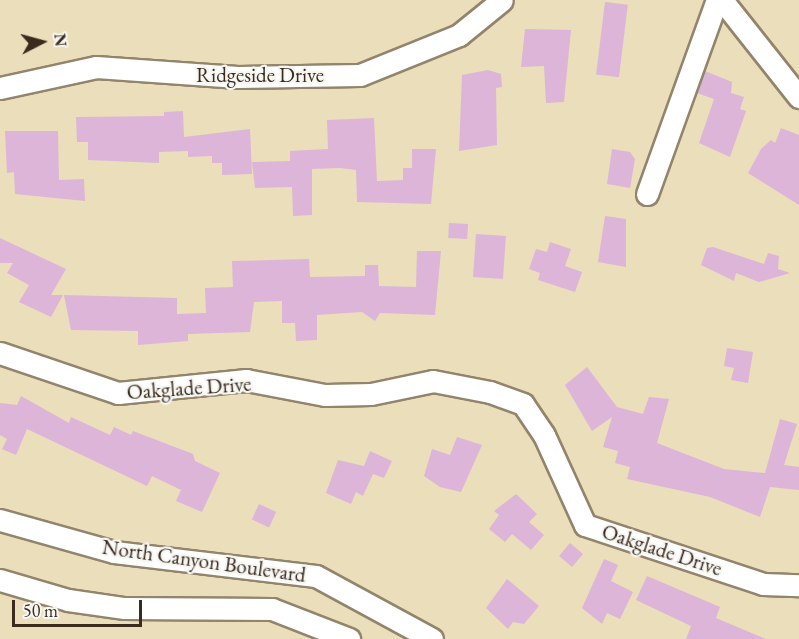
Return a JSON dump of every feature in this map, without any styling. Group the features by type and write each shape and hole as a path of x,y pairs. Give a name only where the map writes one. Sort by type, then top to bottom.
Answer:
{"street":[{"name":"Ridgeside Drive","path":"0,88 96,67 238,77 360,75 459,35 502,0"},
{"path":"647,194 717,0"},
{"path":"722,0 799,97"},
{"name":"Oakglade Drive","path":"0,353 118,393 246,381 325,395 371,394 433,381 490,392 523,404 544,435 585,525 763,584 799,585"},
{"name":"North Canyon Boulevard","path":"0,520 114,552 316,576 432,639"},
{"path":"0,580 68,600 124,608 272,609 349,639"}],"building":[{"path":"605,2 628,5 619,77 596,74"},
{"path":"525,29 571,30 564,102 546,103 544,66 521,67"},
{"path":"488,70 501,74 502,87 496,88 497,145 459,151 462,75"},
{"path":"705,71 732,82 731,93 744,97 740,109 746,111 730,157 699,143 714,99 697,93"},
{"path":"183,111 184,137 250,129 252,174 222,175 222,163 212,163 212,156 188,157 188,151 159,152 159,163 88,160 88,142 77,142 76,117 164,116 164,112"},
{"path":"374,118 377,181 403,180 403,168 412,168 412,149 436,149 431,204 357,202 356,170 340,168 312,169 312,215 293,216 292,187 255,188 252,162 290,161 290,151 328,149 327,120"},
{"path":"781,128 799,135 799,205 748,173 761,149 771,140 775,143"},
{"path":"5,131 58,131 59,180 84,179 85,201 15,194 14,172 7,173"},
{"path":"612,149 630,152 635,159 630,188 607,184"},
{"path":"605,216 626,219 626,267 598,262"},
{"path":"449,223 468,224 467,239 448,238"},
{"path":"476,234 506,236 503,279 473,277"},
{"path":"0,238 66,269 51,295 63,295 51,317 19,302 29,285 7,273 13,263 0,263"},
{"path":"550,242 571,249 565,266 582,272 575,292 538,280 540,273 529,269 536,249 547,252"},
{"path":"713,247 764,264 768,253 779,256 778,269 790,273 759,282 736,273 734,281 701,265 707,248"},
{"path":"417,251 441,251 435,315 380,313 375,321 362,312 317,315 317,340 296,341 295,323 282,323 282,301 254,302 250,332 188,334 188,341 138,345 138,331 71,330 64,295 177,298 177,314 206,313 205,288 233,287 232,261 309,259 310,277 365,276 365,265 378,265 379,286 416,287"},
{"path":"727,348 753,352 748,383 731,380 734,368 724,366"},
{"path":"587,367 617,407 643,414 649,397 669,399 657,443 724,469 765,473 780,419 797,424 784,465 799,467 799,490 770,487 760,517 710,497 627,479 630,467 615,463 618,451 603,447 612,417 592,431 565,385"},
{"path":"21,396 69,423 71,417 110,435 114,427 131,435 133,431 193,454 195,461 220,473 202,512 176,501 181,490 152,476 147,486 27,429 16,455 2,449 7,439 0,435 0,403 17,405"},
{"path":"457,437 482,445 461,492 440,487 424,476 432,449 450,455"},
{"path":"370,451 392,461 384,478 373,474 363,496 356,492 351,504 326,493 338,460 364,466"},
{"path":"516,494 537,514 529,522 544,535 531,550 512,534 505,542 489,529 499,515 494,511"},
{"path":"259,504 276,512 269,527 252,519"},
{"path":"570,543 583,554 572,567 559,556"},
{"path":"604,559 618,565 611,581 633,592 620,619 607,613 602,624 582,608"},
{"path":"647,576 720,607 716,618 766,639 686,639 691,626 636,600"},
{"path":"507,579 539,606 524,624 513,622 508,629 486,608"}]}
